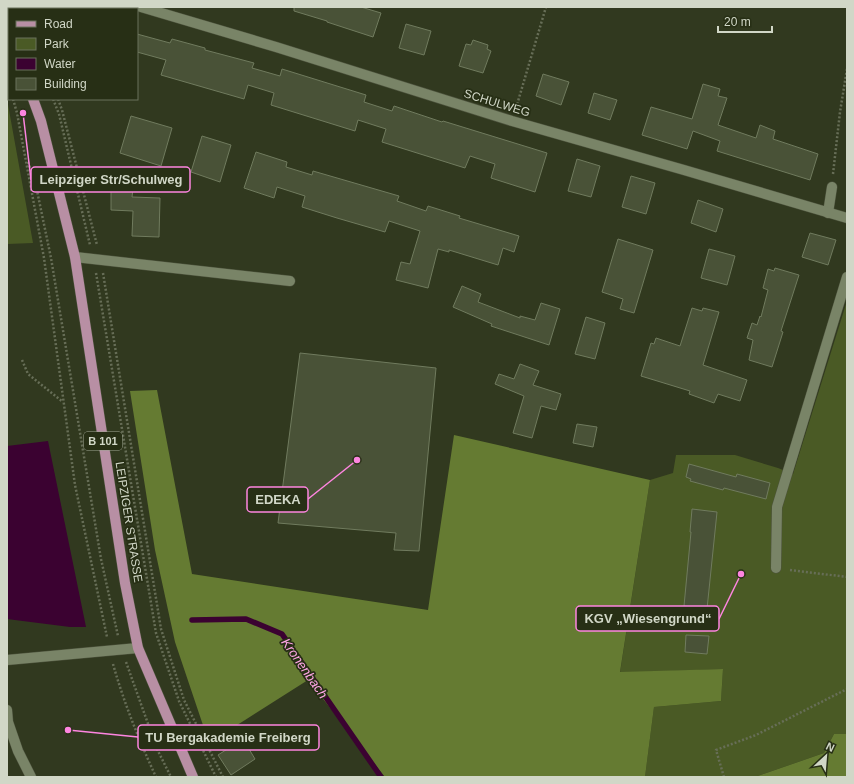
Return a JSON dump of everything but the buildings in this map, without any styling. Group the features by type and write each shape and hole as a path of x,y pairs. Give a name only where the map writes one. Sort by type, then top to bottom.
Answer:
{"main road":[{"name":"LEIPZIGER STRASSE","path":"33,100 41,121 75,257 125,583 138,648 193,777"}],"street":[{"name":"SCHULWEG","path":"141,7 276,47 512,121 847,218"},
{"path":"828,213 832,187"},
{"path":"75,257 290,281"},
{"path":"776,568 777,507 847,277"},
{"path":"7,660 138,648"},
{"path":"7,710 8,722 18,751 31,777"}],"path":[{"path":"512,121 546,7"},
{"path":"832,187 840,112 847,69"},
{"path":"13,100 44,258 75,485 110,650 119,684 136,733 156,777"},
{"path":"53,100 59,114 97,260 156,633 179,701 216,777"},
{"path":"58,100 97,260 161,629 184,700 223,777"},
{"path":"24,154 35,181 51,258 100,559 121,649 157,749 171,777"},
{"path":"22,360 28,374 63,402"},
{"path":"776,568 847,577"},
{"path":"724,777 716,750 756,735 847,689"}],"green space":[{"path":"7,99 33,243 7,244"},
{"path":"847,301 847,734 834,734 824,753 755,777 645,777 654,707 721,701 723,669 620,673 650,480 673,473 676,455 735,455 793,474"},
{"path":"157,390 192,574 428,610 454,435 650,480 620,672 723,669 721,701 654,707 645,777 385,777 308,680 209,743 175,642 155,550 130,391"},
{"path":"834,734 847,734 847,777 755,777 824,753"}],"water":[{"path":"48,441 86,627 70,627 7,619 7,446"}],"waterway":[{"name":"Kronenbach","path":"192,620 246,619 282,634 381,777"}],"place":[{"name":"Leipziger Str/Schulweg","path":"23,113"},
{"name":"EDEKA","path":"357,460"},
{"name":"KGV „Wiesengrund“","path":"741,574"},
{"name":"TU Bergakademie Freiberg","path":"68,730"}]}
